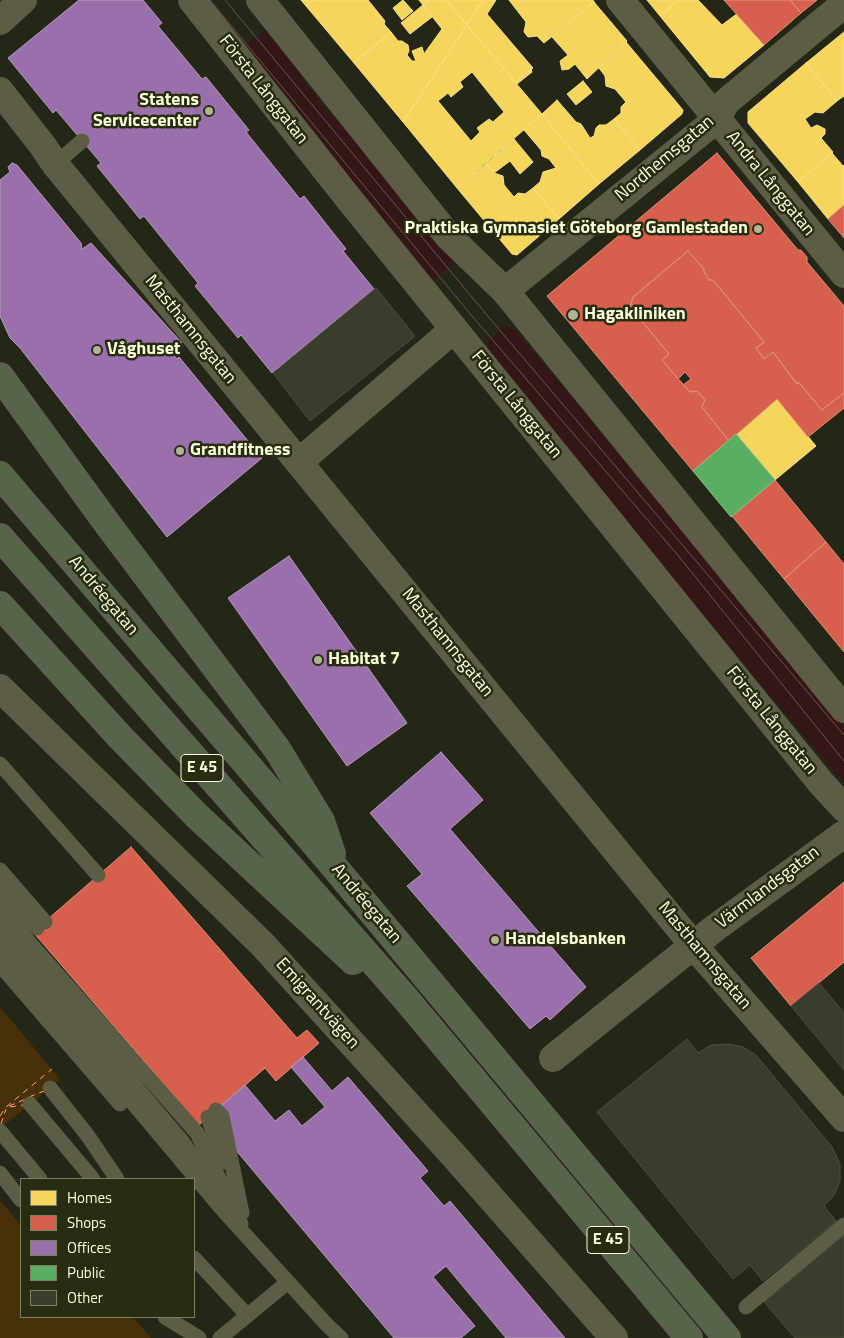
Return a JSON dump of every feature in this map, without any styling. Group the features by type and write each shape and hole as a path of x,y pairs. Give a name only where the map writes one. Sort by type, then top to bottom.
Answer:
{"highway":[{"path":"0,376 106,522 277,749 320,821 338,872"},
{"name":"Andréegatan","path":"0,475 338,872 726,1338"},
{"name":"Andréegatan","path":"0,537 405,998 689,1338"},
{"path":"0,605 120,737 197,816 349,958 405,998"}],"street":[{"path":"0,20 23,0"},
{"name":"Första Långgatan","path":"192,0 454,329 821,783 844,808"},
{"path":"260,0 449,238 505,291 844,709"},
{"name":"Andra Långgatan","path":"620,0 844,274"},
{"name":"Nordhemsgatan","path":"505,291 717,119 726,102 844,4"},
{"name":"Masthamnsgatan","path":"0,91 43,146 54,164 694,946 844,1118"},
{"name":"Masthamnsgatan","path":"0,123 32,153 54,164"},
{"path":"298,462 454,329"},
{"name":"Emigrantvägen","path":"0,688 263,945 456,1158 614,1338"},
{"name":"Värmlandsgatan","path":"553,1058 722,922 844,834"}],"lane":[{"path":"54,164 82,141"},
{"path":"0,764 98,875"},
{"path":"0,870 41,925 0,887"},
{"path":"0,905 22,934 197,1133 247,1237"},
{"path":"0,926 182,1141 247,1237"},
{"path":"0,945 195,1178"},
{"path":"0,965 184,1178"},
{"path":"50,1088 88,1136 116,1178"},
{"path":"30,1104 92,1178"},
{"path":"212,1114 222,1116 247,1237"},
{"path":"0,1131 39,1178"},
{"path":"0,1173 20,1199"},
{"path":"195,1178 337,1338"},
{"path":"195,1191 230,1231 247,1237"},
{"path":"746,1307 844,1225"},
{"path":"195,1260 247,1316"},
{"path":"220,1338 288,1282"},
{"path":"167,1318 199,1338"},
{"path":"327,1325 343,1338"}],"shaded area":[{"path":"266,30 328,113 350,128 458,258 426,286 240,50"},
{"path":"507,325 516,331 844,726 844,780 837,775 495,366 488,354 488,341"},
{"path":"0,1007 60,1079 0,1129"},
{"path":"0,1201 20,1224 20,1318 134,1318 151,1338 0,1338"}],"building: Homes":[{"path":"301,0 313,0 306,6"},
{"path":"313,0 368,0 385,21 384,24 391,32 354,63 306,6"},
{"path":"403,0 413,11 402,20 393,8"},
{"path":"419,0 429,0 423,5"},
{"path":"429,0 446,0 467,25 403,122 354,63 391,32 398,41 408,45 409,51 407,55 412,61 416,61 412,51 422,47 424,54 442,29 423,5"},
{"path":"446,0 483,0 467,25"},
{"path":"483,0 496,0 487,14 533,68 515,82 467,25"},
{"path":"509,0 593,0 594,2 544,43 537,36 528,37 524,32 526,22"},
{"path":"647,0 679,0 660,16"},
{"path":"679,0 698,0 722,25 738,13 764,45 724,78 710,77 660,16"},
{"path":"594,2 627,41 587,79 575,64 569,69 562,70 560,61 568,55 552,37"},
{"path":"423,5 432,17 410,34 401,23"},
{"path":"467,25 542,114 457,188 403,122","holes":["472,72 504,112 493,122 489,119 477,128 480,132 471,141 438,101 448,93 451,97 463,87 460,82"]},
{"path":"844,32 844,96 837,101 806,63"},
{"path":"626,42 683,110 682,114 640,150 614,119 621,113 621,107 626,102 615,89 606,86 605,76 599,68"},
{"path":"806,63 837,101 823,113 815,112 805,119 811,128 817,125 825,129 825,134 821,138 833,152 798,182 748,123 748,112"},
{"path":"531,69 532,72 517,84 515,82"},
{"path":"583,81 592,92 576,105 567,94"},
{"path":"557,100 576,122 581,124 590,138 594,136 599,125 606,125 614,119 640,150 599,184 542,114"},
{"path":"542,114 599,184 559,219 533,188 540,182 543,172 556,168 549,159 542,156 541,150 524,130"},
{"path":"514,139 533,162 520,174 510,161 494,173 486,164"},
{"path":"832,153 844,165 844,205 828,219 798,182"},
{"path":"486,164 494,173 503,176 504,185 514,197 518,193 525,194 533,188 559,219 517,255 512,254 457,188"},
{"path":"777,399 816,446 775,480 736,434"}],"building: Shops":[{"path":"724,0 790,0 801,13 764,45"},
{"path":"790,0 817,0 801,13"},
{"path":"717,153 798,250 801,250 807,257 807,262 844,306 844,393 822,410 799,383 796,383 773,352 764,359 756,348 764,342 713,280 709,280 704,269 688,251 633,297 630,307 669,354 662,360 690,392 697,391 705,400 702,407 729,441 693,471 547,296"},
{"path":"844,205 844,238 828,219"},
{"path":"688,251 704,269 709,280 713,280 764,342 756,348 764,359 773,352 796,383 799,383 822,410 844,393 844,408 808,437 777,399 729,441 702,407 705,400 697,391 690,392 683,385 691,379 685,372 678,379 662,360 669,354 630,307 633,297"},
{"path":"775,480 826,542 784,579 732,516"},
{"path":"826,542 844,564 844,652 784,579"},
{"path":"131,847 297,1038 307,1030 319,1043 276,1081 265,1068 199,1125 33,932"},
{"path":"844,882 844,962 791,1006 751,958"}],"building: Offices":[{"path":"79,0 143,0 162,23 158,26 202,79 206,77 249,130 246,132 300,199 304,196 346,249 343,251 374,289 272,373 241,335 238,338 195,286 198,283 144,216 140,219 97,166 101,163 56,110 53,113 8,58"},
{"name":"Våghuset","path":"12,163 17,165 81,243 82,249 91,243 182,343 171,352 177,359 179,357 262,458 167,537 20,348 10,338 0,316 0,180 10,172 8,167"},
{"name":"Habitat 7","path":"289,556 407,723 347,766 228,598"},
{"path":"441,752 483,800 450,829 586,987 550,1020 546,1016 530,1029 407,886 422,874 370,813"},
{"path":"303,1057 332,1091 348,1077 428,1171 420,1178 444,1206 450,1201 565,1338 506,1338 446,1266 433,1277 475,1326 461,1338 394,1338 208,1117 245,1085 275,1121 289,1110 302,1126 325,1107 291,1067"}],"building: Public":[{"path":"736,434 775,480 731,517 693,471"}],"building: Other":[{"path":"376,288 415,336 310,421 273,373"},
{"path":"819,983 844,1013 844,1070 791,1006"},
{"path":"687,1039 698,1053 711,1045 729,1044 743,1047 756,1055 832,1147 840,1164 840,1181 834,1195 824,1206 836,1221 763,1281 750,1265 733,1279 597,1112"},
{"path":"844,1235 844,1338 795,1338 764,1302"}],"ferry route":[{"path":"0,1116 6,1107 52,1069"},
{"path":"29,1097 44,1091"},
{"path":"9,1106 26,1099"},
{"path":"10,1107 23,1105"},
{"path":"1,1124 6,1109"}],"tram line":[{"path":"210,0 472,316 676,553 844,761"},
{"path":"225,0 486,314 844,735"}],"place":[{"name":"Statens Servicecenter","path":"209,111"},
{"name":"Praktiska Gymnasiet Göteborg Gamlestaden","path":"758,229"},
{"name":"Hagakliniken","path":"573,315"},
{"name":"Våghuset","path":"97,350"},
{"name":"Grandfitness","path":"180,451"},
{"name":"Habitat 7","path":"318,660"},
{"name":"Handelsbanken","path":"495,940"}]}
